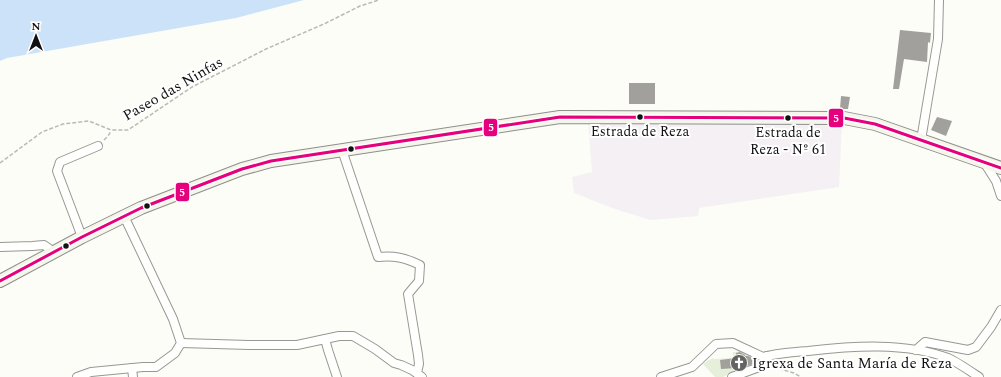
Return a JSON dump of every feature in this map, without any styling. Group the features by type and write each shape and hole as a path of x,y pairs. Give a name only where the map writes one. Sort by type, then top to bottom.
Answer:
{"main road":[{"path":"0,281 124,216 242,168 271,161 560,117 844,118 875,124 1001,168"}],"street":[{"path":"921,140 938,39 939,0"},
{"path":"82,237 57,171 60,162 98,146"},
{"path":"342,150 378,257 391,256 410,260 420,265 419,281 408,294 419,364 419,375"},
{"path":"984,162 996,181 1001,196"},
{"path":"124,216 173,318 181,344"},
{"path":"0,247 44,245 54,252"},
{"path":"916,350 925,342 968,350 976,348 1001,310"},
{"path":"181,344 298,345 339,336 353,336 375,349 394,363 412,370 419,375"},
{"path":"326,339 337,377"},
{"path":"661,377 692,367 716,344 733,343 763,357 773,354 827,349 886,346 916,350 949,358 979,377"},
{"path":"77,377 91,372 133,373 156,367 175,353 181,344"},
{"path":"732,377 766,365 767,356"}],"path":[{"name":"Paseo das Ninfas","path":"0,162 42,132 63,124 89,121 111,130 128,130 192,87 219,73 266,49 324,24 360,6 379,0"},
{"path":"98,146 108,136 111,130"},
{"path":"766,365 794,373 801,377"}],"shaded area":[{"path":"588,122 842,123 839,187 699,208 698,216 650,220 612,208 574,193 572,177 592,172"}],"green space":[{"path":"738,348 757,355 758,366 746,367 746,369 736,370 723,377 715,377 703,364 714,358 733,358 733,352 737,352"}],"water":[{"path":"0,0 304,0 236,18 7,58 0,61"}],"building":[{"path":"900,30 931,33 930,43 928,42 927,62 904,59 899,89 893,89"},
{"path":"629,83 655,83 655,104 629,104"},
{"path":"841,96 850,97 848,109 840,109"},
{"path":"937,117 952,121 946,136 931,130"},
{"name":"Igrexa de Santa María de Reza","path":"740,352 745,356 757,360 758,362 736,370 736,368 721,369 720,360 736,358 736,353"}],"transit line":[{"name":"5","path":"0,281 82,237 141,208 242,169 271,161 560,117 844,118 875,124 1001,168"}],"place":[{"name":"Estrada de Reza","path":"640,117"},
{"name":"Estrada de Reza - Nº 61","path":"788,118"},
{"name":"Igrexa de Santa María de Reza","path":"739,363"}]}
